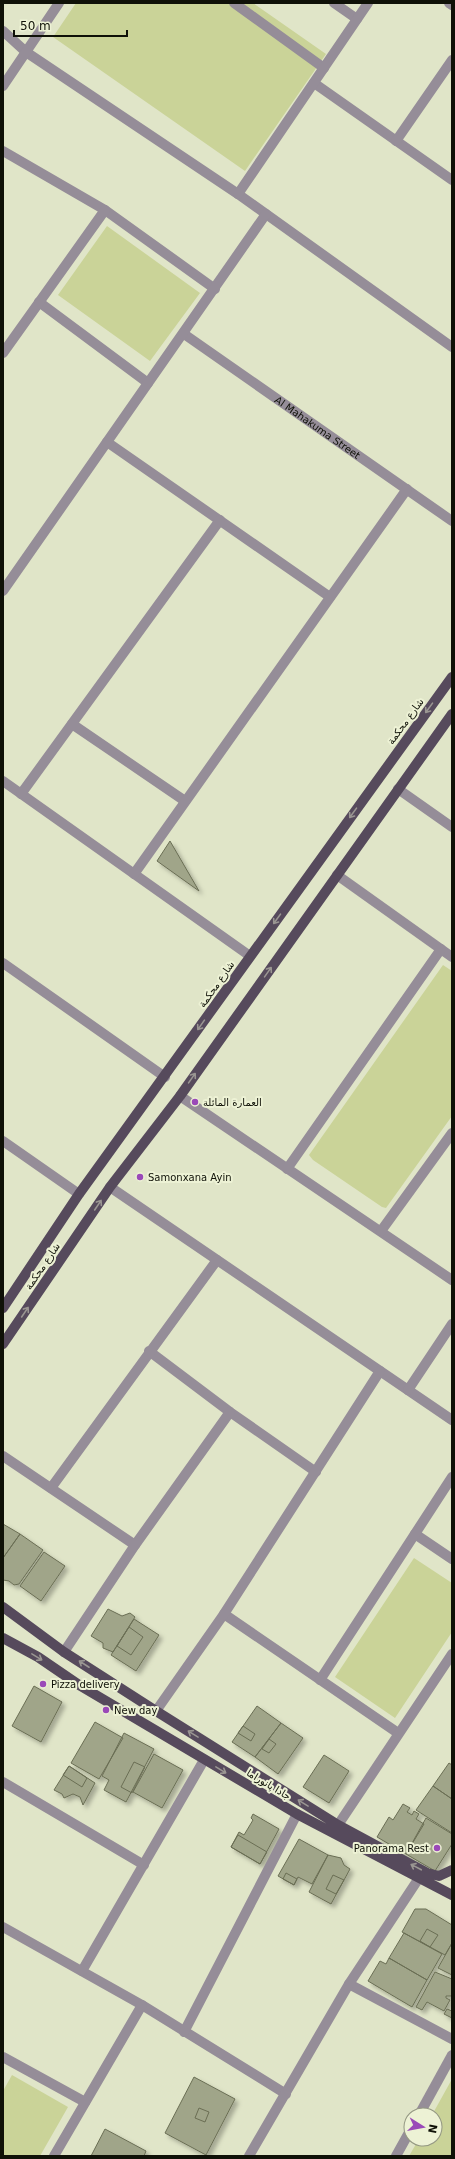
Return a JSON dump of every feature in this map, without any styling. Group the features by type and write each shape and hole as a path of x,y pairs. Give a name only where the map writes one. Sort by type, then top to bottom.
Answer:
{"main road":[{"name":"شارع محكمة","path":"3,1308 79,1194 450,681"},
{"name":"شارع محكمة","path":"3,1344 110,1187 180,1096 452,714"},
{"path":"3,1607 64,1652 338,1825 426,1873 439,1876 452,1870"},
{"name":"جادا پانوراما","path":"3,1638 38,1657 79,1685 296,1814 452,1895"}],"street":[{"path":"3,86 59,3"},
{"path":"234,3 324,68"},
{"path":"334,3 357,19"},
{"path":"238,194 368,3"},
{"path":"3,31 26,52 238,194 452,347"},
{"path":"396,141 452,60"},
{"path":"314,83 452,180"},
{"path":"3,152 104,210 215,289"},
{"path":"3,352 104,210"},
{"path":"3,591 148,383 184,334 266,214"},
{"path":"39,302 148,383"},
{"name":"Al Mahakuma Street","path":"184,334 452,520"},
{"path":"107,442 330,597"},
{"path":"134,874 407,489"},
{"path":"21,794 220,520"},
{"path":"72,724 185,801"},
{"path":"3,781 250,956"},
{"path":"398,789 452,827"},
{"path":"337,875 452,957"},
{"path":"287,1169 441,949"},
{"path":"3,963 165,1077"},
{"path":"180,1096 452,1280"},
{"path":"381,1231 452,1133"},
{"path":"3,1141 79,1194"},
{"path":"110,1187 452,1420"},
{"path":"50,1488 217,1260"},
{"path":"408,1390 452,1324"},
{"path":"149,1351 230,1412 316,1472"},
{"path":"156,1711 224,1614 380,1371"},
{"path":"64,1652 135,1545 230,1412"},
{"path":"3,1456 135,1545"},
{"path":"320,1680 452,1477"},
{"path":"415,1534 452,1559"},
{"path":"224,1614 398,1733"},
{"path":"338,1825 452,1654"},
{"path":"82,1971 204,1760"},
{"path":"3,1782 144,1865"},
{"path":"184,2032 296,1814"},
{"path":"249,2156 348,1984 419,1878"},
{"path":"3,1927 142,2005 286,2094"},
{"path":"348,1984 452,2039"},
{"path":"54,2156 142,2005"},
{"path":"423,2107 452,2055"},
{"path":"3,2057 85,2102"},
{"path":"396,2156 403,2143"}],"green space":[{"path":"76,3 253,3 326,54 245,171 53,37"},
{"path":"107,226 200,293 150,361 58,295"},
{"path":"443,965 452,971 452,1116 386,1208 382,1207 313,1160 309,1155"},
{"path":"414,1558 452,1583 452,1632 395,1718 335,1677"},
{"path":"12,2075 68,2107 40,2156 3,2156 3,2091"},
{"path":"452,2079 452,2156 409,2156 414,2147 443,2147 443,2107 436,2107"}],"building":[{"path":"170,841 199,891 157,861"},
{"path":"3,1524 20,1534 3,1558"},
{"path":"20,1534 43,1550 19,1584 14,1585 9,1581 3,1580 3,1558"},
{"path":"44,1552 65,1566 41,1601 20,1586"},
{"path":"108,1609 122,1616 130,1613 135,1617 113,1652 103,1648 103,1643 91,1636"},
{"path":"134,1619 159,1635 136,1671 111,1655"},
{"path":"129,1627 143,1637 131,1655 117,1646"},
{"path":"34,1686 62,1702 41,1742 12,1726"},
{"path":"257,1706 281,1723 255,1757 232,1742"},
{"path":"95,1722 123,1738 99,1779 71,1763"},
{"path":"281,1723 303,1738 278,1774 255,1757"},
{"path":"243,1726 255,1734 251,1741 238,1733"},
{"path":"124,1733 154,1749 126,1802 104,1790 109,1780 102,1776"},
{"path":"269,1739 276,1744 269,1753 262,1749"},
{"path":"154,1754 183,1770 162,1808 133,1792"},
{"path":"324,1755 349,1771 329,1803 303,1787"},
{"path":"134,1762 145,1767 132,1793 121,1787"},
{"path":"449,1763 452,1765 452,1799 433,1786"},
{"path":"69,1766 95,1783 83,1805 80,1797 73,1794 64,1798 62,1794 54,1790"},
{"path":"69,1766 87,1778 82,1787 63,1775"},
{"path":"433,1786 452,1799 452,1833 416,1810"},
{"path":"403,1804 410,1808 407,1812 412,1815 414,1811 419,1814 416,1819 424,1824 406,1854 377,1837 389,1817 393,1820"},
{"path":"253,1814 279,1829 260,1864 231,1847 239,1832 244,1835 253,1820 251,1818"},
{"path":"426,1818 452,1834 452,1844 435,1871 406,1854"},
{"path":"238,1835 267,1852 260,1864 231,1847"},
{"path":"299,1839 328,1855 312,1884 298,1877 294,1885 278,1876"},
{"path":"328,1855 341,1858 344,1865 350,1869 331,1904 309,1892"},
{"path":"286,1873 297,1879 294,1885 283,1879"},
{"path":"333,1875 344,1880 336,1894 326,1889"},
{"path":"415,1909 426,1909 452,1925 452,1943 445,1955 402,1932"},
{"path":"427,1929 438,1935 430,1947 420,1941"},
{"path":"404,1933 442,1954 427,1980 389,1958"},
{"path":"452,1943 452,1975 438,1968"},
{"path":"389,1958 427,1980 412,2007 368,1981 380,1961 386,1964"},
{"path":"435,1972 452,1979 452,1996 446,1996 446,1998 450,2000 444,2011 427,2002 422,2010 416,2007"},
{"path":"447,2009 452,2011 452,2018 444,2014"},
{"path":"194,2077 235,2099 206,2155 165,2133"},
{"path":"199,2108 209,2112 205,2122 195,2118"},
{"path":"105,2129 146,2151 144,2156 91,2156"}],"place":[{"name":"العمارة المائلة","path":"195,1102"},
{"name":"Samonxana Ayin","path":"140,1177"},
{"name":"Pizza delivery","path":"43,1684"},
{"name":"New day","path":"106,1710"},
{"name":"Panorama Rest","path":"437,1848"}]}
